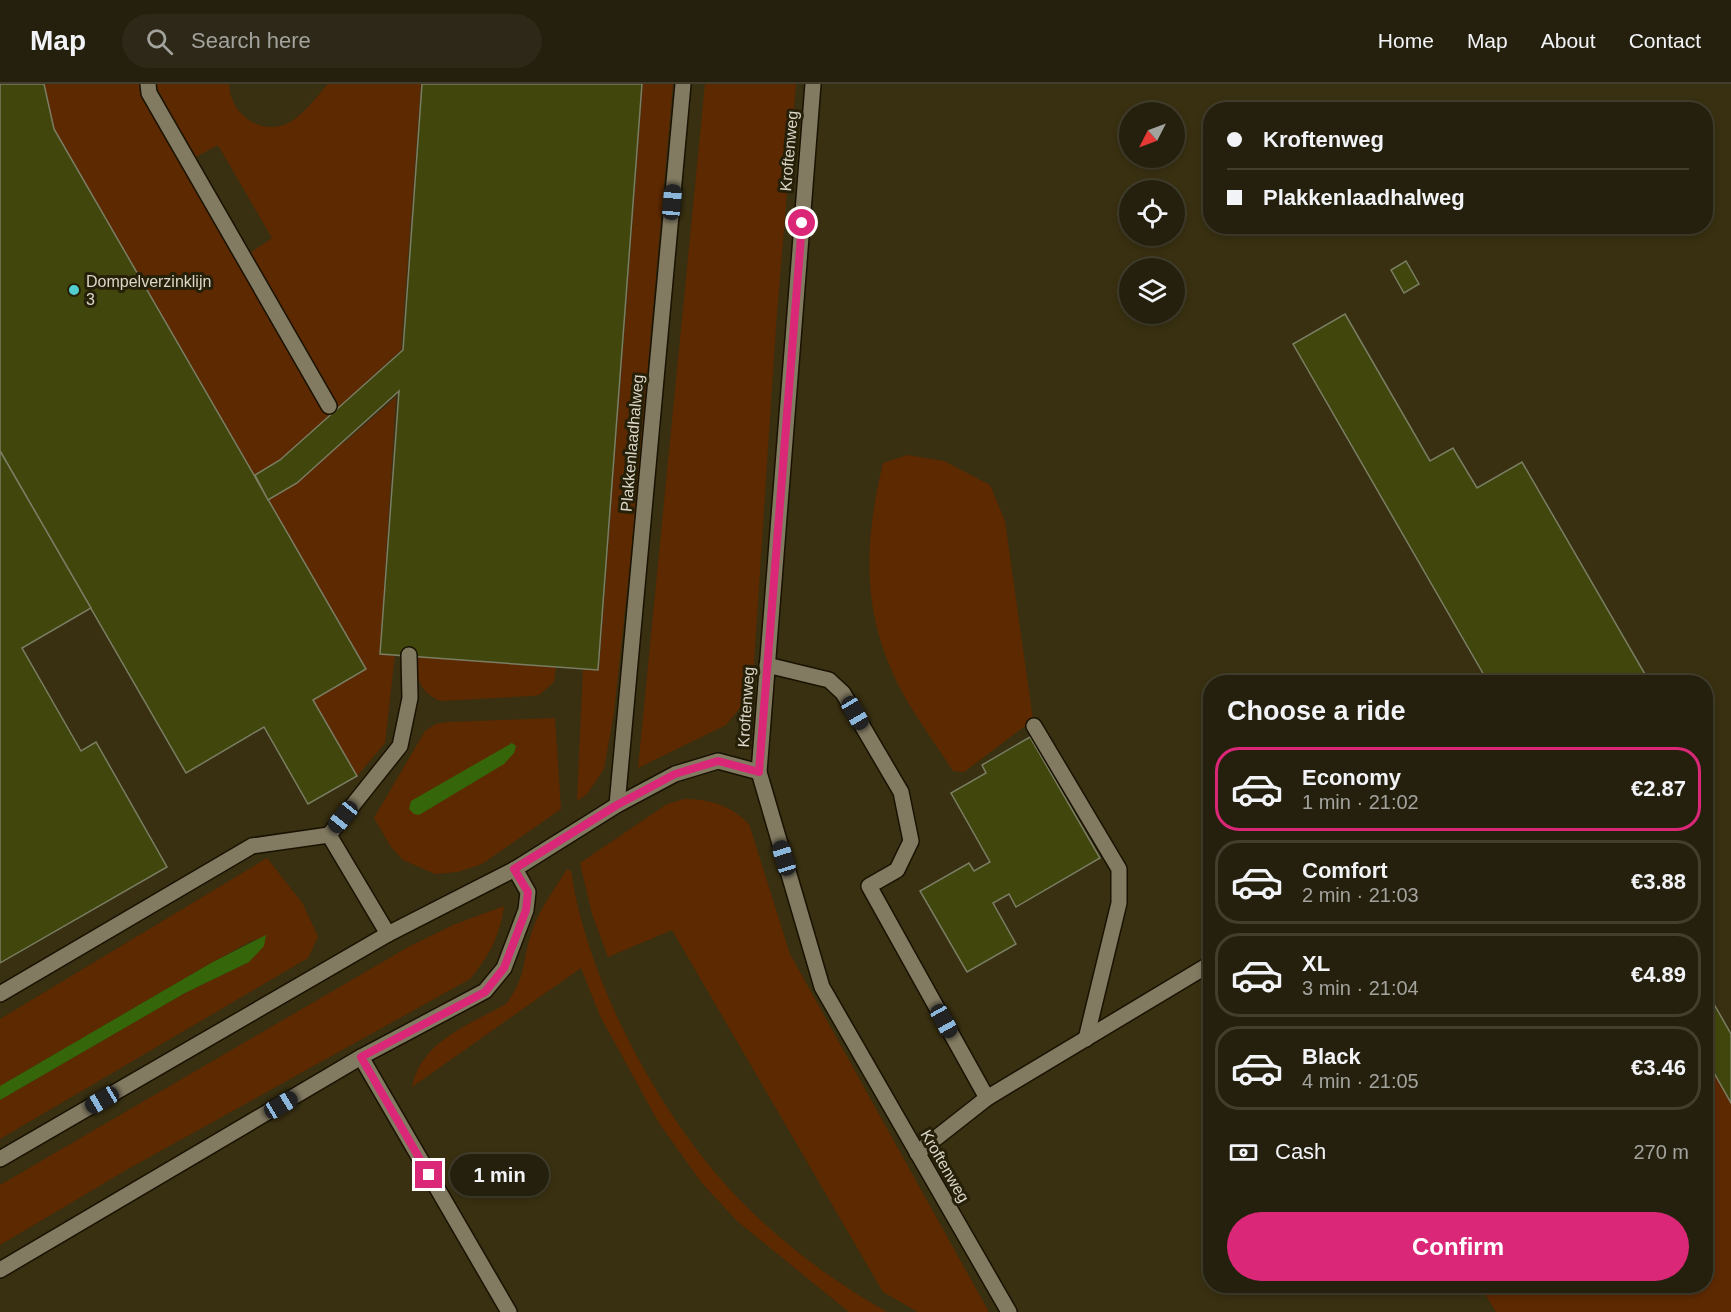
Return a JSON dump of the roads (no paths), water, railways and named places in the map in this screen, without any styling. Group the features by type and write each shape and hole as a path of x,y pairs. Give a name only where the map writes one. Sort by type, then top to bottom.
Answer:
{"lane":[{"path":"148,84 149,93 329,406"},
{"name":"Plakkenlaadhalweg","path":"617,805 683,84"},
{"name":"Kroftenweg","path":"813,84 759,772 822,987 1009,1312"},
{"path":"0,994 252,846 329,835 400,746 410,698 409,656"},
{"path":"767,665 829,680 843,693 901,792 911,842 897,870 869,886 987,1098"},
{"path":"1035,726 1119,869 1119,903 1086,1039"},
{"path":"0,1159 388,934 514,869 617,805 675,774 718,761 759,772"},
{"path":"329,835 388,934"},
{"path":"0,1270 361,1057 485,992 504,968 526,910 528,892 514,869"},
{"path":"917,1153 987,1098 1203,968"},
{"path":"361,1057 509,1312"}],"place":[{"name":"Dompelverzinklijn 3","path":"74,290"}]}
